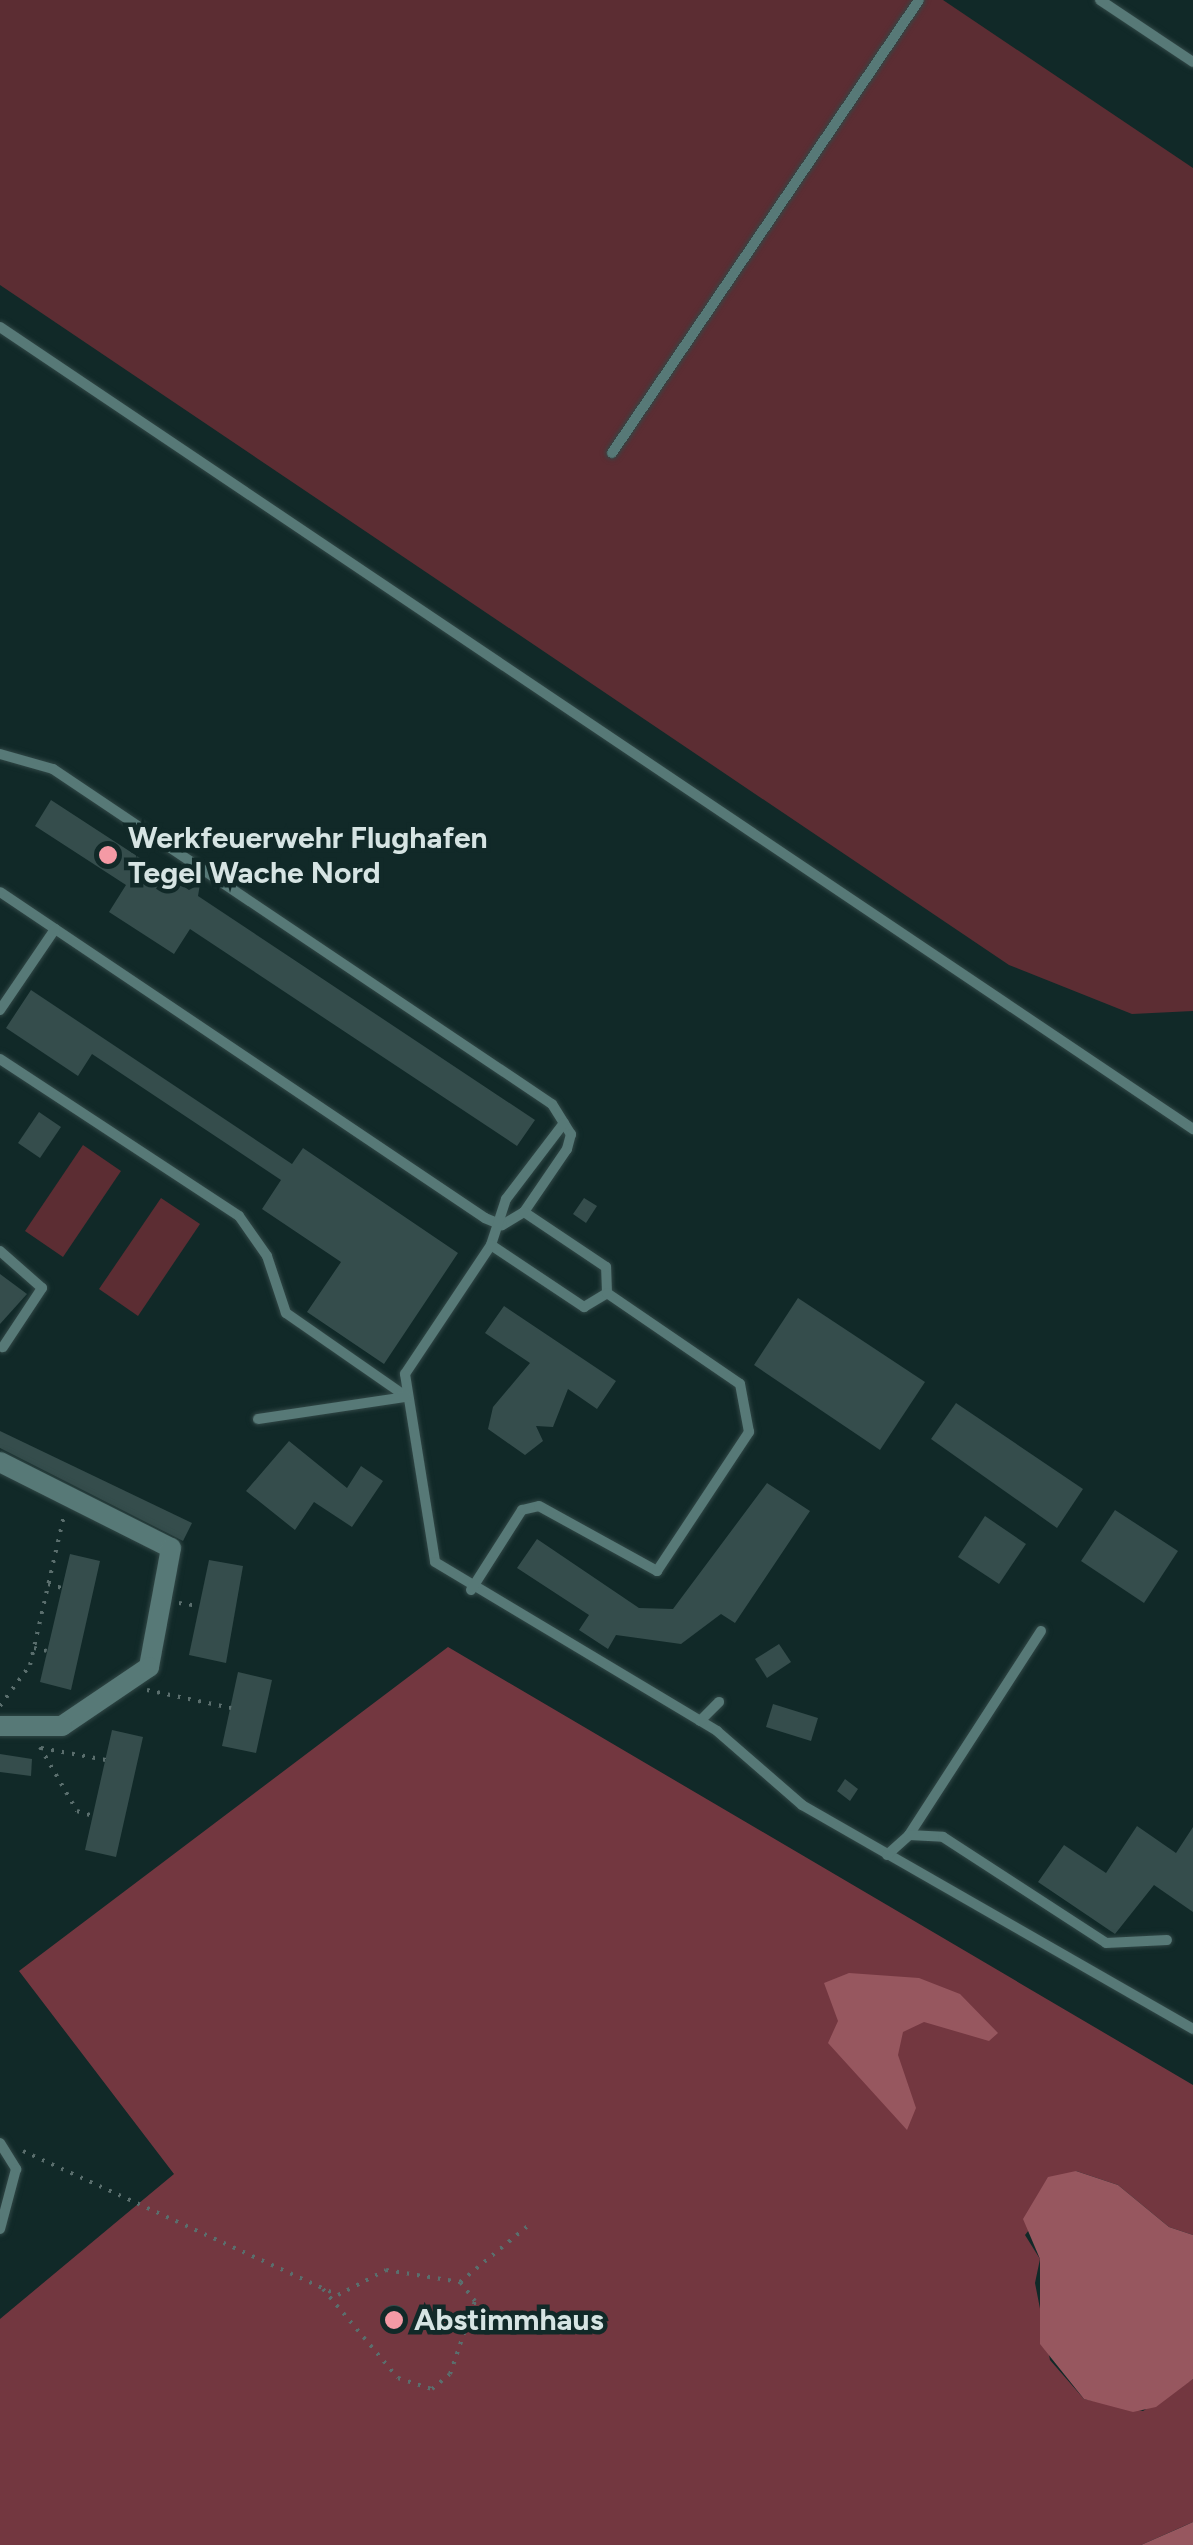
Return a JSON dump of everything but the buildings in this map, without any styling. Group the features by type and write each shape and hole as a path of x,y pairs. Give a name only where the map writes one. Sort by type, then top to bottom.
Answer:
{"street":[{"path":"0,1462 171,1548 157,1651 136,1678 84,1716 38,1740 0,1726"}],"lane":[{"path":"612,453 919,0"},
{"path":"1100,0 1193,62"},
{"path":"0,326 1193,1129"},
{"path":"0,770 4,756 53,768 552,1104 564,1123 567,1149 524,1212 502,1225"},
{"path":"0,892 502,1225"},
{"path":"0,1010 54,929"},
{"path":"0,1059 238,1216 267,1256 286,1314 408,1397"},
{"path":"564,1123 506,1199 502,1225 491,1245 404,1374 425,1541 471,1590 700,1721 802,1806 1193,2029"},
{"path":"524,1212 606,1266 607,1294"},
{"path":"491,1245 584,1307 607,1294"},
{"path":"0,1251 42,1288 3,1347"},
{"path":"471,1590 522,1510 539,1506 658,1571 749,1432 740,1384 607,1294"},
{"path":"258,1419 408,1397"},
{"path":"887,1855 909,1835 1042,1630"},
{"path":"700,1721 719,1702"},
{"path":"909,1835 943,1837 1106,1943 1167,1940"},
{"path":"0,2143 16,2169 0,2229"}],"path":[{"path":"0,1706 34,1648 68,1496"},
{"path":"48,1584 62,1588"},
{"path":"34,1648 47,1651"},
{"path":"136,1678 148,1691 231,1708"},
{"path":"38,1740 106,1760"},
{"path":"38,1740 77,1811 93,1816"},
{"path":"18,2148 338,2294 386,2270 460,2282 476,2302 450,2374 432,2389 398,2378 320,2286"},
{"path":"460,2282 530,2224"}],"shaded area":[{"path":"0,0 943,0 1193,168 1193,1011 1132,1014 1009,965 0,285"},
{"path":"83,1145 121,1171 63,1257 25,1231"},
{"path":"161,1198 200,1224 138,1316 99,1289"},
{"path":"448,1647 1193,2085 1193,2235 1169,2227 1118,2185 1076,2171 1025,2235 1040,2259 1035,2283 1050,2360 1084,2399 1143,2411 1193,2379 1193,2522 1141,2545 0,2545 0,2319 174,2174 19,1971"},
{"path":"849,1973 919,1978 960,1994 998,2033 989,2041 924,2022 903,2032 898,2055 916,2108 907,2130 828,2043 838,2021 824,1983"},
{"path":"1076,2171 1118,2185 1169,2227 1193,2235 1193,2379 1156,2407 1133,2412 1084,2399 1040,2344 1040,2259 1023,2219 1048,2177"},
{"path":"1193,2522 1193,2545 1141,2545 1182,2527"}],"place":[{"name":"Werkfeuerwehr Flughafen Tegel Wache Nord","path":"108,855"},
{"name":"Abstimmhaus","path":"394,2320"}]}
